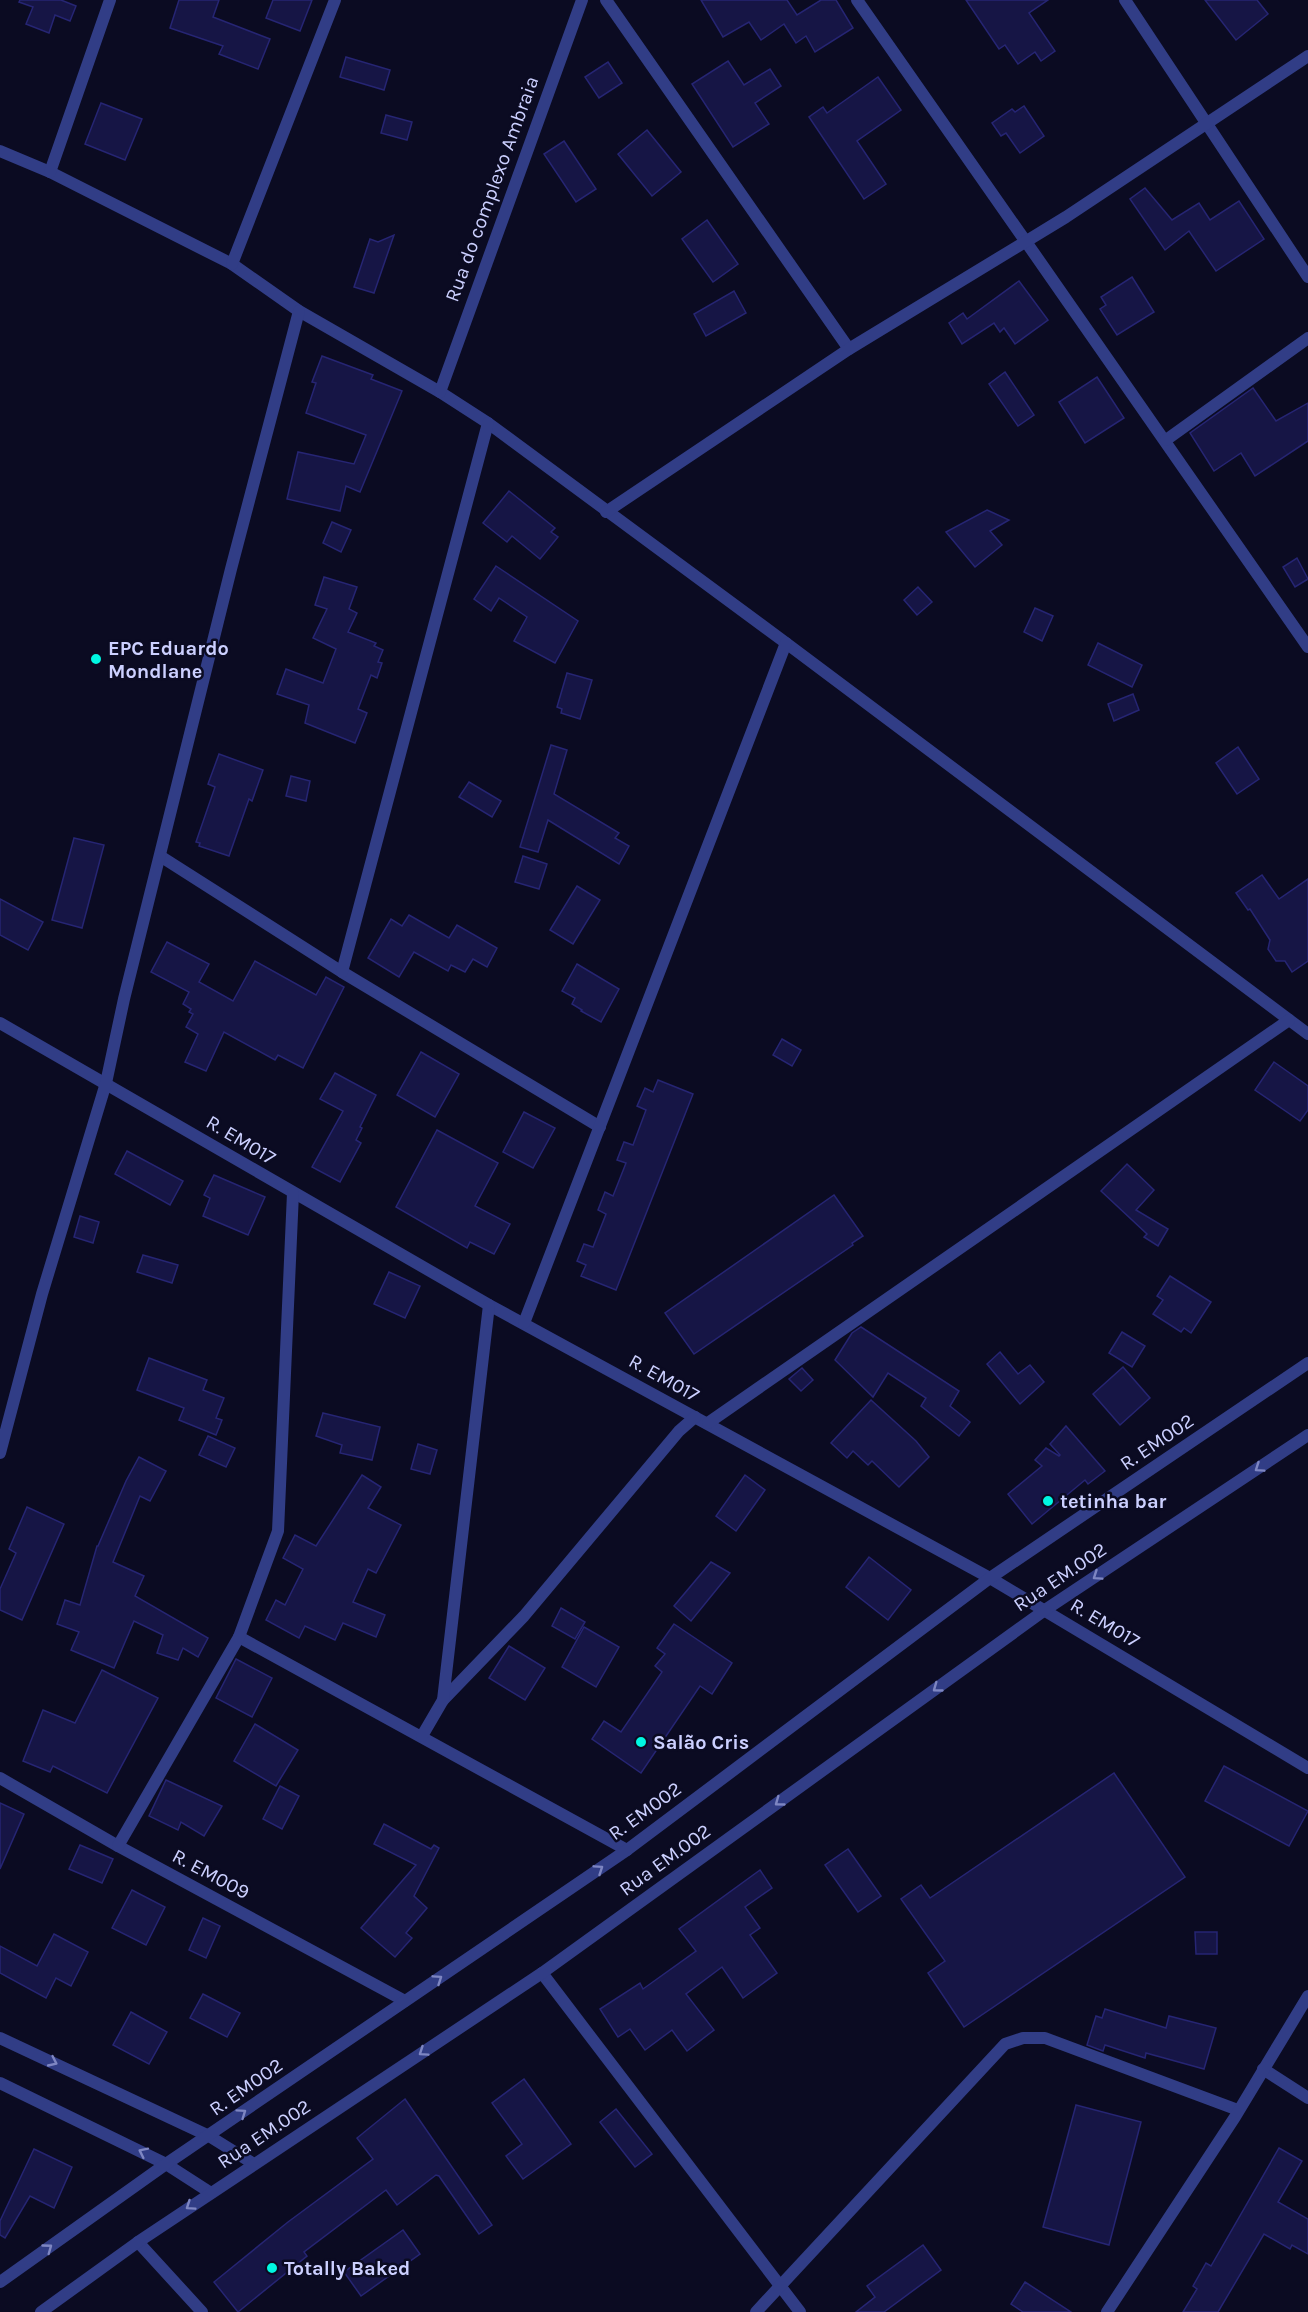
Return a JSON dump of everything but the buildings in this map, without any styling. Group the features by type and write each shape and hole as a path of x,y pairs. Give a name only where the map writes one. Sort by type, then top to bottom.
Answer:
{"street":[{"path":"50,172 110,0"},
{"path":"232,264 335,0"},
{"name":"Rua do complexo Ambraia","path":"440,392 582,0"},
{"path":"606,0 849,349"},
{"path":"857,0 1308,647"},
{"path":"1125,0 1308,277"},
{"path":"606,512 849,349 1025,243 1308,56"},
{"path":"0,151 50,172 232,264 299,310 489,423 606,512 786,642 1308,1034"},
{"path":"0,1453 42,1294 106,1083 111,1054 263,442 299,310"},
{"path":"1166,441 1308,338"},
{"path":"342,972 489,423"},
{"path":"524,1323 786,642"},
{"path":"160,856 342,972 600,1127"},
{"path":"708,1423 1288,1020"},
{"name":"R. EM017","path":"0,1023 489,1305 990,1578 1308,1768"},
{"path":"118,1846 238,1636 278,1531 293,1193"},
{"path":"444,1700 489,1305"},
{"name":"R. EM002","path":"0,2282 166,2164 627,1850 990,1578 1308,1363"},
{"path":"422,1736 444,1700 524,1616 679,1431 695,1417"},
{"name":"Rua EM.002","path":"41,2312 138,2242 542,1973 1045,1610 1308,1435"},
{"path":"238,1636 627,1850"},
{"name":"R. EM009","path":"0,1778 118,1846 405,2001"},
{"path":"542,1973 800,2312"},
{"path":"1107,2312 1238,2110 1308,1996"},
{"path":"0,2037 209,2136 254,2164"},
{"path":"756,2312 1005,2044 1023,2038 1046,2038 1238,2110"},
{"path":"1263,2069 1308,2098"},
{"path":"0,2083 166,2164 211,2193"},
{"path":"138,2242 202,2312"}],"place":[{"name":"EPC Eduardo Mondlane","path":"96,659"},
{"name":"tetinha bar","path":"1048,1501"},
{"name":"Salão Cris","path":"641,1742"},
{"name":"Totally Baked","path":"272,2268"}]}
